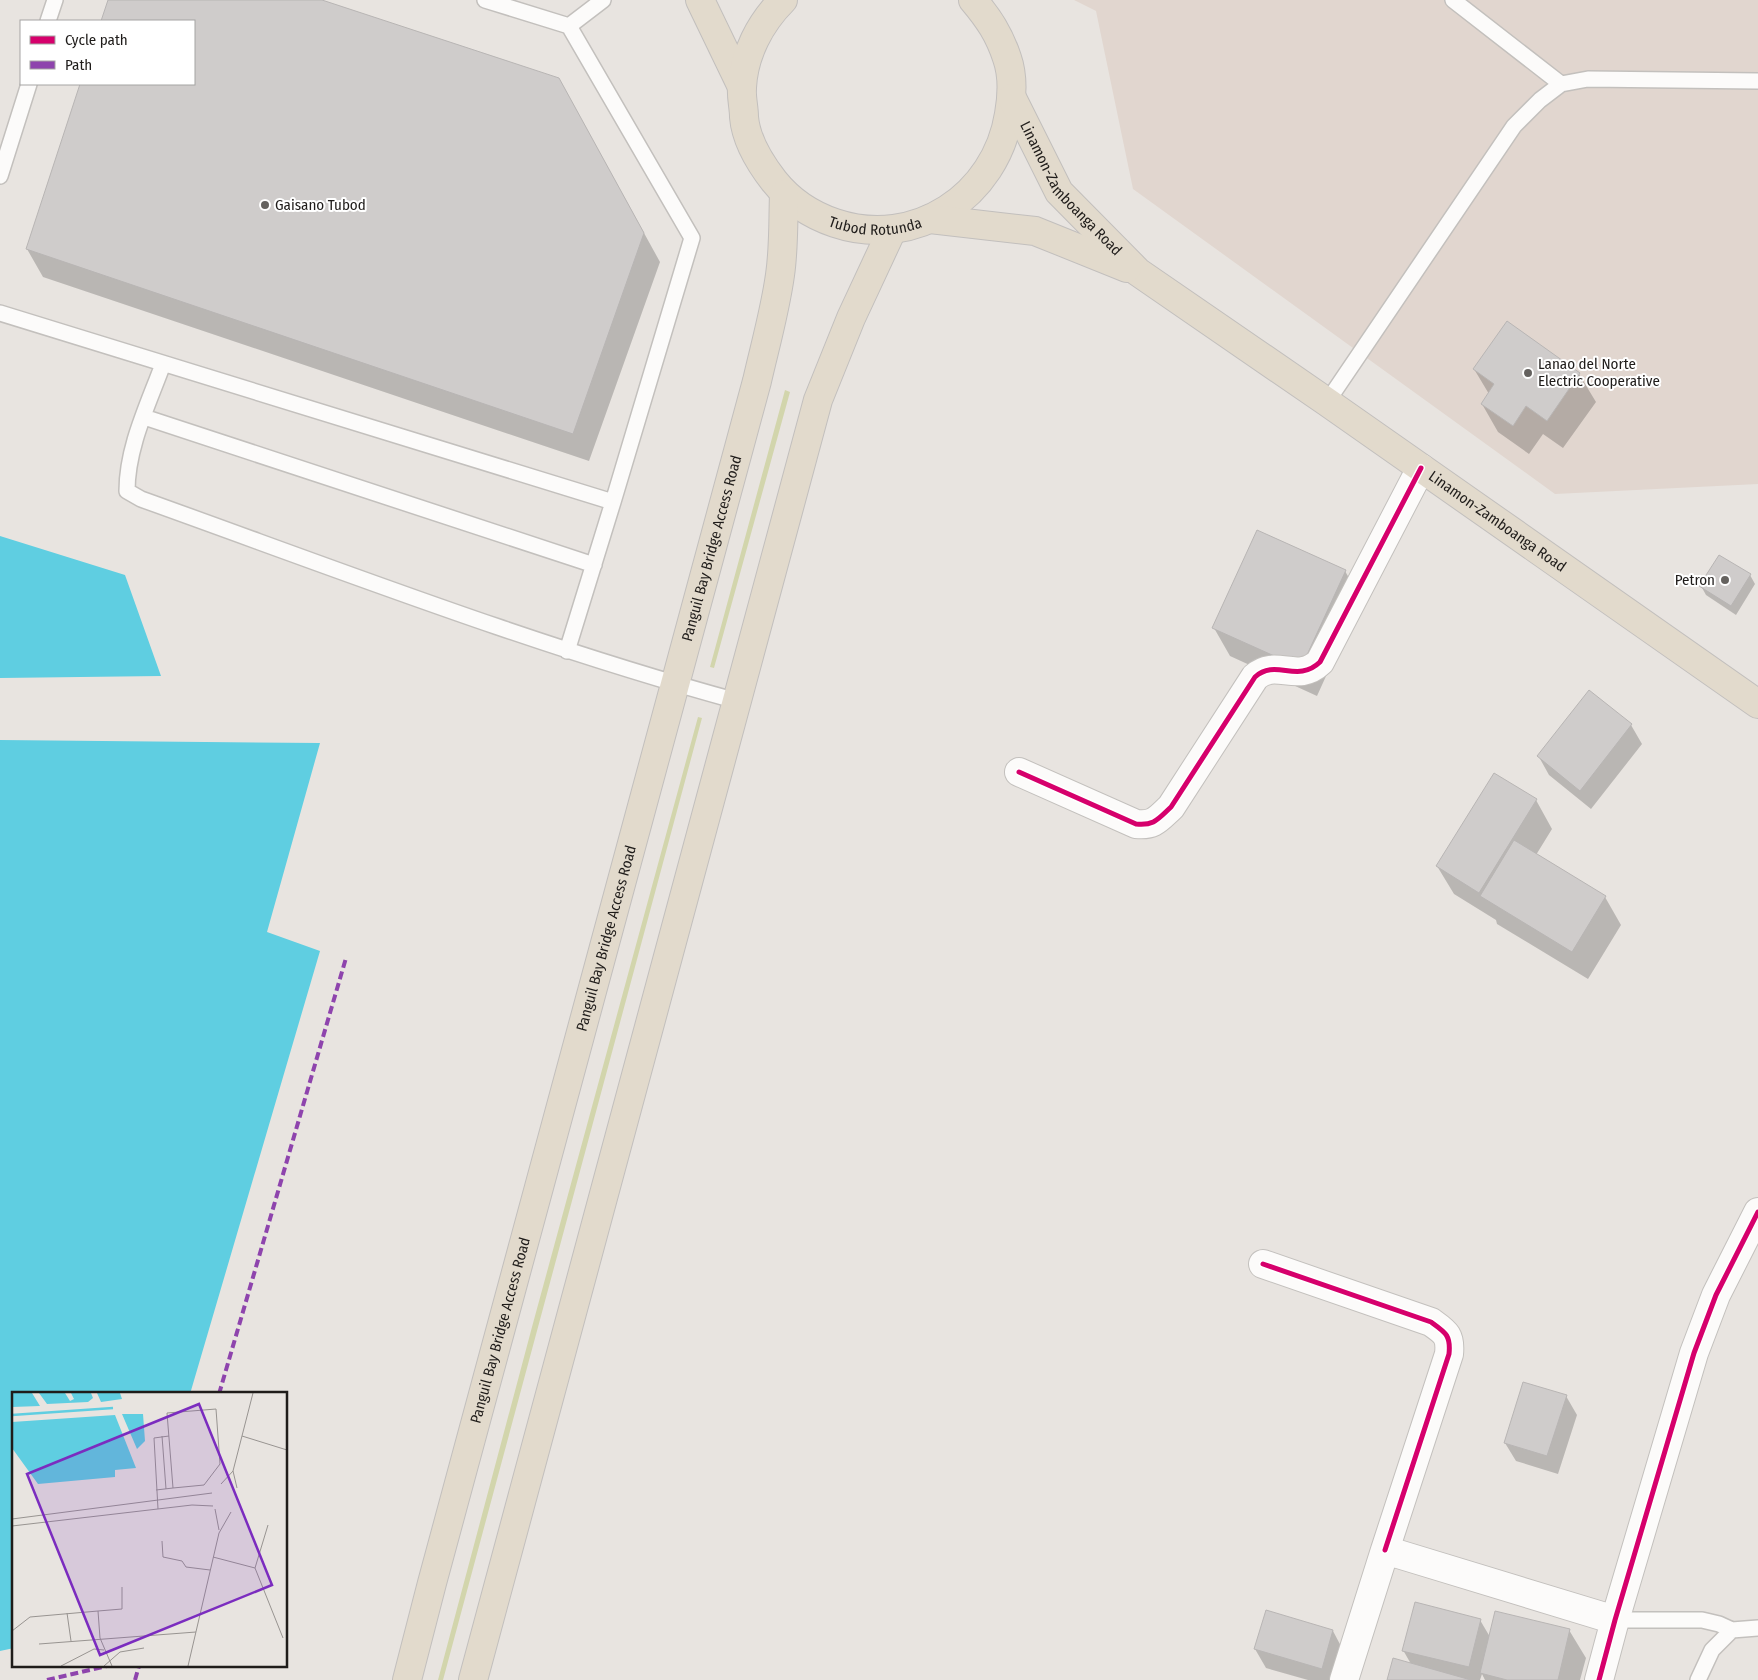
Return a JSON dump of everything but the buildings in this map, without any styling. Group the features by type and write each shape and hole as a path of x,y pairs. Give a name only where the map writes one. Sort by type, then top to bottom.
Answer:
{"highway":[{"path":"700,0 742,87"},
{"name":"Tubod Rotunda","path":"783,0 769,14 750,48 742,87 745,126 760,163 784,194 816,216 853,229 892,230 930,219 964,198 990,169 1006,135 1012,98 1008,60 993,25 973,0"},
{"name":"Linamon-Zamboanga Road","path":"1012,98 1060,192 1138,272 1422,468 1758,704"},
{"name":"Panguil Bay Bridge Access Road","path":"407,1680 434,1574 636,834 757,381 771,324 780,274 784,194"},
{"name":"Linamon-Zamboanga Road","path":"930,219 1035,231 1138,272"},
{"path":"473,1680 818,400 851,318 892,230"}],"street":[{"path":"1019,772 1136,824 1148,825 1157,821 1171,807 1260,672 1269,670 1303,672 1312,669 1320,662 1422,468"},
{"path":"1599,1680 1694,1353 1716,1295 1758,1212"},
{"path":"1263,1264 1431,1322 1445,1332 1450,1342 1448,1354 1344,1680"},
{"path":"1385,1550 1615,1620"}],"lane":[{"path":"48,20 55,0"},
{"path":"484,0 569,26 692,238 567,651"},
{"path":"569,26 603,0"},
{"path":"1453,0 1561,84"},
{"path":"1327,402 1514,126 1540,100 1561,84 1588,79 1758,81"},
{"path":"0,176 29,85"},
{"path":"0,313 613,502"},
{"path":"163,364 135,439 127,476 127,491 141,499 567,651 737,701"},
{"path":"144,417 594,565"},
{"path":"1615,1620 1702,1620 1719,1624 1732,1630 1758,1628"},
{"path":"1698,1680 1712,1650 1732,1630"}],"shaded area":[{"path":"1074,0 1758,0 1758,484 1555,494 1133,189 1096,11"}],"green space":[{"path":"785,390 790,392 714,668 710,667"},
{"path":"698,717 702,718 443,1680 438,1680 532,1327"}],"water":[{"path":"0,536 125,575 161,676 0,678"},
{"path":"0,740 320,743 267,932 320,951 191,1392 12,1392 12,1648 0,1651"}],"marked path":[{"path":"220,1392 346,958"},
{"path":"47,1680 98,1668"},
{"path":"135,1680 138,1668"}],"cycle path":[{"path":"1019,772 1136,824 1152,823 1159,818 1171,807 1255,677 1271,670 1303,671 1320,662 1421,468"},
{"path":"1599,1680 1694,1353 1716,1295 1758,1212"},
{"path":"1263,1264 1431,1322 1448,1338 1449,1354 1385,1550"}],"place":[{"name":"Gaisano Tubod","path":"265,205"},
{"name":"Lanao del Norte Electric Cooperative","path":"1528,373"},
{"name":"Petron","path":"1725,580"}]}
